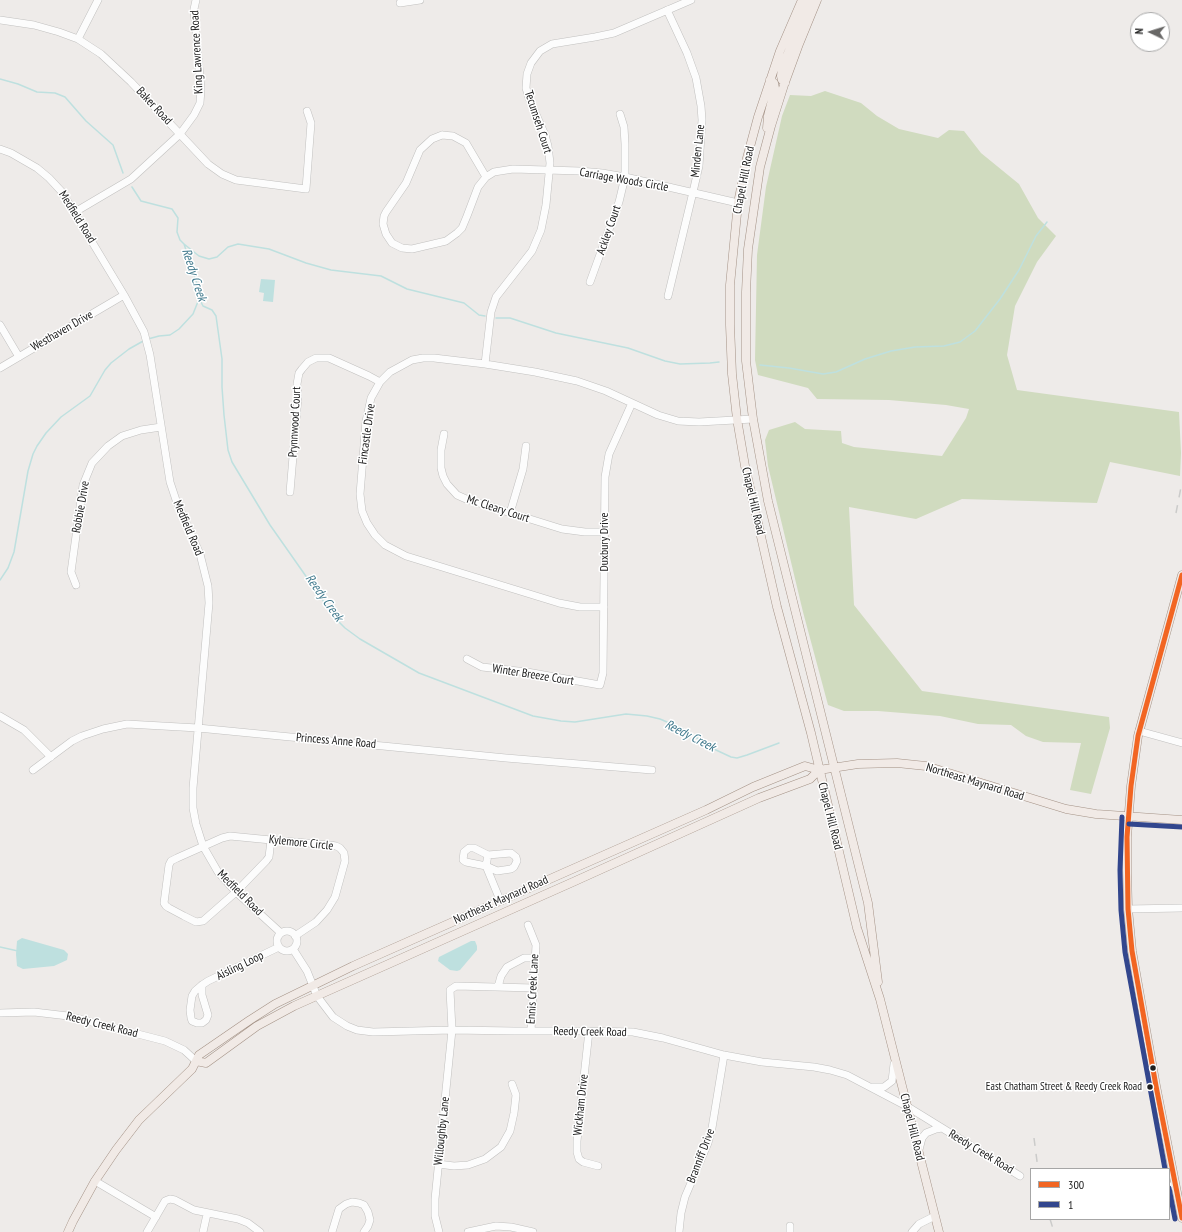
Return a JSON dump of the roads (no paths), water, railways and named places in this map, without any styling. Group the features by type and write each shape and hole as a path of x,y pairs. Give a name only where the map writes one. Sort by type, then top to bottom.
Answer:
{"main road":[{"name":"Chapel Hill Road","path":"802,0 780,51 758,116 738,203 730,285 732,369 737,419 745,466 777,607 811,733 858,928 880,999 908,1107 938,1232"},
{"path":"785,83 781,76 782,68 809,0"},
{"name":"Chapel Hill Road","path":"817,0 785,83 760,167 748,250 746,285 746,361 752,419 768,501 868,903 880,999"},
{"path":"765,149 768,116 775,88 774,83 770,80"},
{"path":"1169,1168 1132,951 1128,909 1127,850 1131,786 1139,731 1182,575"},
{"name":"Northeast Maynard Road","path":"68,1232 96,1181 116,1150 139,1120 190,1071 199,1055 275,1004 313,984 500,900 599,858 776,778 806,766 819,770 858,764 897,763 926,766 1066,809 1096,814 1182,820"},
{"name":"Northeast Maynard Road","path":"196,1062 206,1063 257,1026 294,1006 759,798 810,779 819,770"},
{"path":"1170,1174 1182,1218"}],"street":[{"path":"78,39 98,0"},
{"name":"King Lawrence Road","path":"75,212 131,179 180,134 194,115 200,103 201,95 194,9 196,0"},
{"path":"400,3 420,0"},
{"name":"Tecumseh Court","path":"485,364 489,324 493,305 500,290 532,251 544,221 550,170 548,146 526,88 528,69 534,58 540,51 552,44 614,33 691,0"},
{"name":"Minden Lane","path":"667,10 692,66 696,78 701,106 701,144 699,166 668,296"},
{"name":"Baker Road","path":"0,20 46,28 78,39 101,54 116,67 208,164 229,178 244,182 306,189 311,123 307,111"},
{"name":"Ackley Court","path":"590,282 619,202 625,177 624,127 620,114"},
{"path":"442,135 447,135 461,140 469,147 486,177 478,187 462,228 446,241 407,249 397,246 389,239 384,229 386,212 406,183 420,150 432,139 442,135"},
{"name":"Medfield Road","path":"0,149 24,159 49,178 62,192 124,295 148,342 168,475 172,490 200,554 208,586 209,603 193,788 193,808 196,824 203,846 214,866 236,892 281,933"},
{"name":"Carriage Woods Circle","path":"486,177 494,172 508,169 580,171 625,177 738,203"},
{"name":"Westhaven Drive","path":"0,368 124,295"},
{"path":"0,325 19,357"},
{"name":"Prynnwood Court","path":"290,492 298,397 296,384 299,373 304,366 316,358 329,358 380,382"},
{"name":"Fincastle Drive","path":"604,608 580,607 559,603 406,556 385,545 375,535 367,523 362,511 360,494 366,421 372,398 380,382 390,372 412,360 434,358 485,364 550,375 606,391 658,415 678,421 699,422 752,419"},
{"name":"Duxbury Drive","path":"600,685 603,673 606,467 613,444 632,402"},
{"name":"Robbie Drive","path":"76,584 71,572 83,485 92,463 108,446 122,436 141,430 161,427"},
{"name":"Mc Cleary Court","path":"444,434 441,450 441,468 443,476 457,495 510,513 572,531 605,532"},
{"path":"510,513 523,469 526,446"},
{"name":"Winter Breeze Court","path":"467,659 482,667 527,672 600,685"},
{"path":"0,716 24,730 51,757"},
{"name":"Princess Anne Road","path":"33,770 72,741 82,736 114,726 135,724 198,728 506,758 652,770"},
{"path":"1139,731 1182,743"},
{"name":"Kylemore Circle","path":"236,892 200,922 196,922 166,906 164,903 169,866 174,859 222,838 230,836 336,846 342,850 345,856 345,861 332,903 316,922 295,936"},
{"path":"236,892 269,857 271,840"},
{"path":"469,848 474,848 488,855 511,853 516,857 517,861 511,869 497,871 486,866 470,864 463,860 464,852 469,848"},
{"path":"488,855 486,866 500,900"},
{"path":"1128,909 1182,908"},
{"name":"Ennis Creek Lane","path":"528,925 536,945 531,1031"},
{"path":"287,931 295,936 296,944 293,949 287,951 281,949 277,941 281,933 287,931"},
{"name":"Aisling Loop","path":"202,985 202,995 208,1015 206,1020 202,1023 197,1023 191,1018 190,1010 192,996 202,985 279,946"},
{"path":"293,949 307,971 317,996"},
{"path":"534,988 498,987 501,976 507,967 524,958 535,959"},
{"name":"Willoughby Lane","path":"439,1232 435,1206 452,1030 449,994 450,990 456,986 498,987"},
{"name":"Reedy Creek Road","path":"317,996 333,1017 346,1026 357,1030 373,1032 452,1030 619,1031 664,1038 724,1055 762,1062 830,1070 847,1075 908,1107 1020,1176"},
{"name":"Reedy Creek Road","path":"0,1013 34,1012 68,1016 165,1041 184,1050 196,1062"},
{"name":"Wickham Drive","path":"589,1030 578,1134 578,1152 579,1159 583,1162 598,1166"},
{"name":"Branniff Drive","path":"679,1232 681,1213 685,1197 708,1142 712,1128 724,1055"},
{"path":"869,1087 884,1087 892,1082 894,1056"},
{"path":"438,1164 461,1166 476,1163 501,1148 510,1131 514,1113 516,1095 512,1084"},
{"name":"Reedy Creek Road","path":"918,1150 922,1138 926,1133 942,1128"},
{"path":"96,1181 156,1217"},
{"path":"147,1232 165,1201 170,1199 194,1210 238,1219 248,1223 260,1232"},
{"path":"332,1232 339,1209 352,1202 364,1205 368,1212 370,1220 364,1232"},
{"path":"203,1232 208,1214"},
{"path":"912,1232 919,1224 934,1216"},
{"path":"468,1232 496,1226 511,1227 533,1232"}],"water":[{"path":"261,279 275,280 273,302 263,301 264,293 259,292"},
{"path":"22,938 64,950 68,954 67,960 54,966 23,969 17,966 16,954 17,941"},
{"path":"471,941 475,941 477,950 460,970 450,970 438,961 439,957"}],"waterway":[{"name":"Reedy Creek","path":"0,79 18,84 37,92 55,93 65,97 86,121 113,145 123,173"},
{"name":"Reedy Creek","path":"132,187 141,201 172,209 178,218 177,232 180,240 184,244 197,284 199,298 203,306 212,310 216,316 222,359 224,415 228,450 232,462 270,525 336,619 345,628 360,639 419,673 533,716 575,722 626,714 647,716 660,719 681,728 716,750 731,757 737,758 779,743"},
{"path":"760,365 823,374 836,372 865,359 891,351 915,347 944,346 960,342 975,331 1000,299 1019,270 1036,236 1047,222"},
{"path":"184,244 199,256 209,259 217,257 228,247 238,244 269,249 306,263 331,270 381,276 407,289 464,303 479,315 485,316"},
{"path":"148,339 170,335 179,329 193,314 199,299"},
{"path":"496,318 510,318 556,333 628,348 665,361 680,364 719,362"},
{"path":"0,580 8,568 14,552 28,471 37,446 46,433 61,417 90,396 105,370 111,363 129,349 145,340"},
{"path":"0,947 18,951"}],"railway":[{"path":"1176,513 1182,482"},
{"path":"1034,1138 1038,1168"},
{"path":"1050,1220 1054,1232"}],"place":[{"name":"East Chatham Street & Reedy Creek Road","path":"1150,1087"}]}
